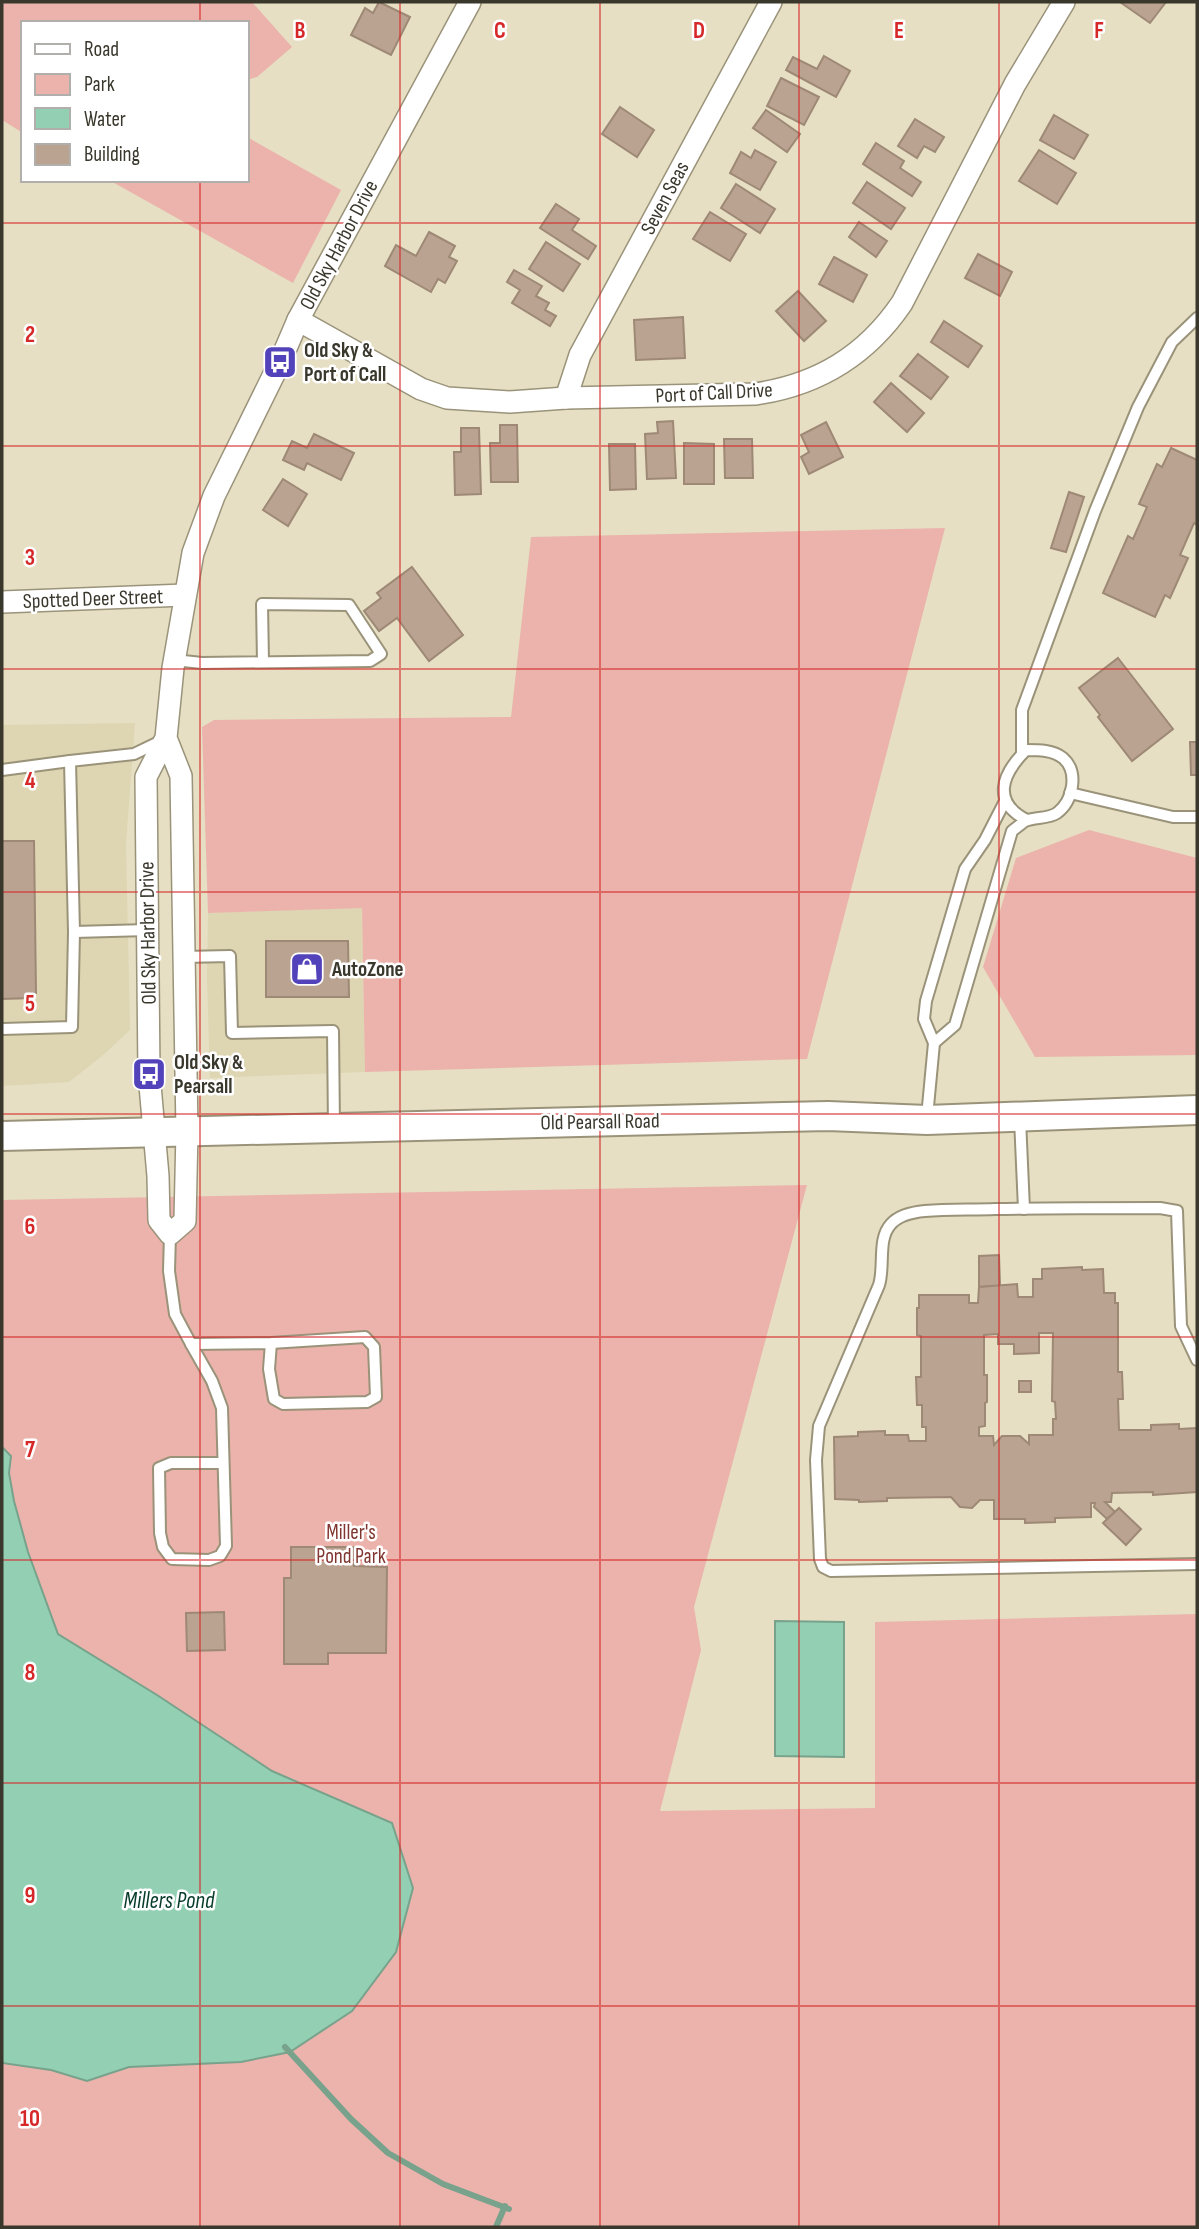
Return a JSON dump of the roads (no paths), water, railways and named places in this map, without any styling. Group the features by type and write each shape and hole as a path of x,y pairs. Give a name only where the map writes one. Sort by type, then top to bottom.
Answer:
{"main road":[{"name":"Old Pearsall Road","path":"2,1136 828,1116 927,1120 1197,1110"}],"street":[{"name":"Old Sky Harbor Drive","path":"166,738 181,776 187,1131 185,1221 170,1234 159,1220 149,1074 146,777 166,738 174,660 193,554 214,496 298,320 470,2"},
{"name":"Seven Seas","path":"566,398 580,355 771,2"},
{"name":"Port of Call Drive","path":"298,320 421,389 447,398 510,402 566,398 755,394 775,391 822,375 864,348 902,303 1015,84 1065,2"},
{"name":"Spotted Deer Street","path":"2,602 185,595"}],"lane":[{"path":"1022,754 1022,710 1095,511 1138,407 1172,342 1197,318"},
{"path":"174,660 202,663 370,661 381,653 349,605 262,604 263,662"},
{"path":"2,770 134,754 166,738"},
{"path":"934,1043 956,1025 1012,831 1027,820 1057,813 1069,799 1073,784 1071,769 1064,759 1042,750 1026,750 1007,773 1004,786 1005,801 1012,813 1027,820"},
{"path":"2,1029 72,1027 74,932 69,761"},
{"path":"1070,793 1172,817 1197,817"},
{"path":"927,1120 934,1043 924,1019 932,976 965,869 985,840 1005,801"},
{"path":"74,932 148,930"},
{"path":"184,957 230,956 232,1033 333,1031 334,1128"},
{"path":"1020,1116 1024,1209"},
{"path":"1197,1360 1181,1326 1177,1211 1160,1208 1024,1209 926,1211 901,1216 886,1231 883,1243 883,1272 879,1285 818,1426 817,1495 820,1559 823,1567 831,1571 1197,1564"},
{"path":"170,1234 169,1271 175,1314 212,1381 222,1408 226,1546 220,1556 209,1560 172,1559 163,1547 160,1533 159,1468 171,1463 223,1463"},
{"path":"191,1344 271,1343 365,1337 374,1347 376,1397 368,1402 283,1404 274,1399 269,1369 271,1343"}],"water":[{"name":"Millers Pond","path":"2,1447 11,1456 9,1473 14,1501 28,1552 58,1634 272,1771 392,1823 413,1888 396,1952 352,2011 290,2052 241,2062 129,2067 87,2081 51,2070 2,2063"},
{"path":"775,1621 844,1622 844,1757 775,1756"}],"waterway":[{"path":"285,2047 351,2119 388,2153 443,2184 509,2209"},
{"path":"496,2227 505,2206"}],"place":[{"name":"Old Sky & Port of Call","path":"280,362"},
{"name":"AutoZone","path":"307,969"},
{"name":"Old Sky & Pearsall","path":"149,1074"}],"park label":[{"name":"Miller's Pond Park","path":"351,1544"}]}
